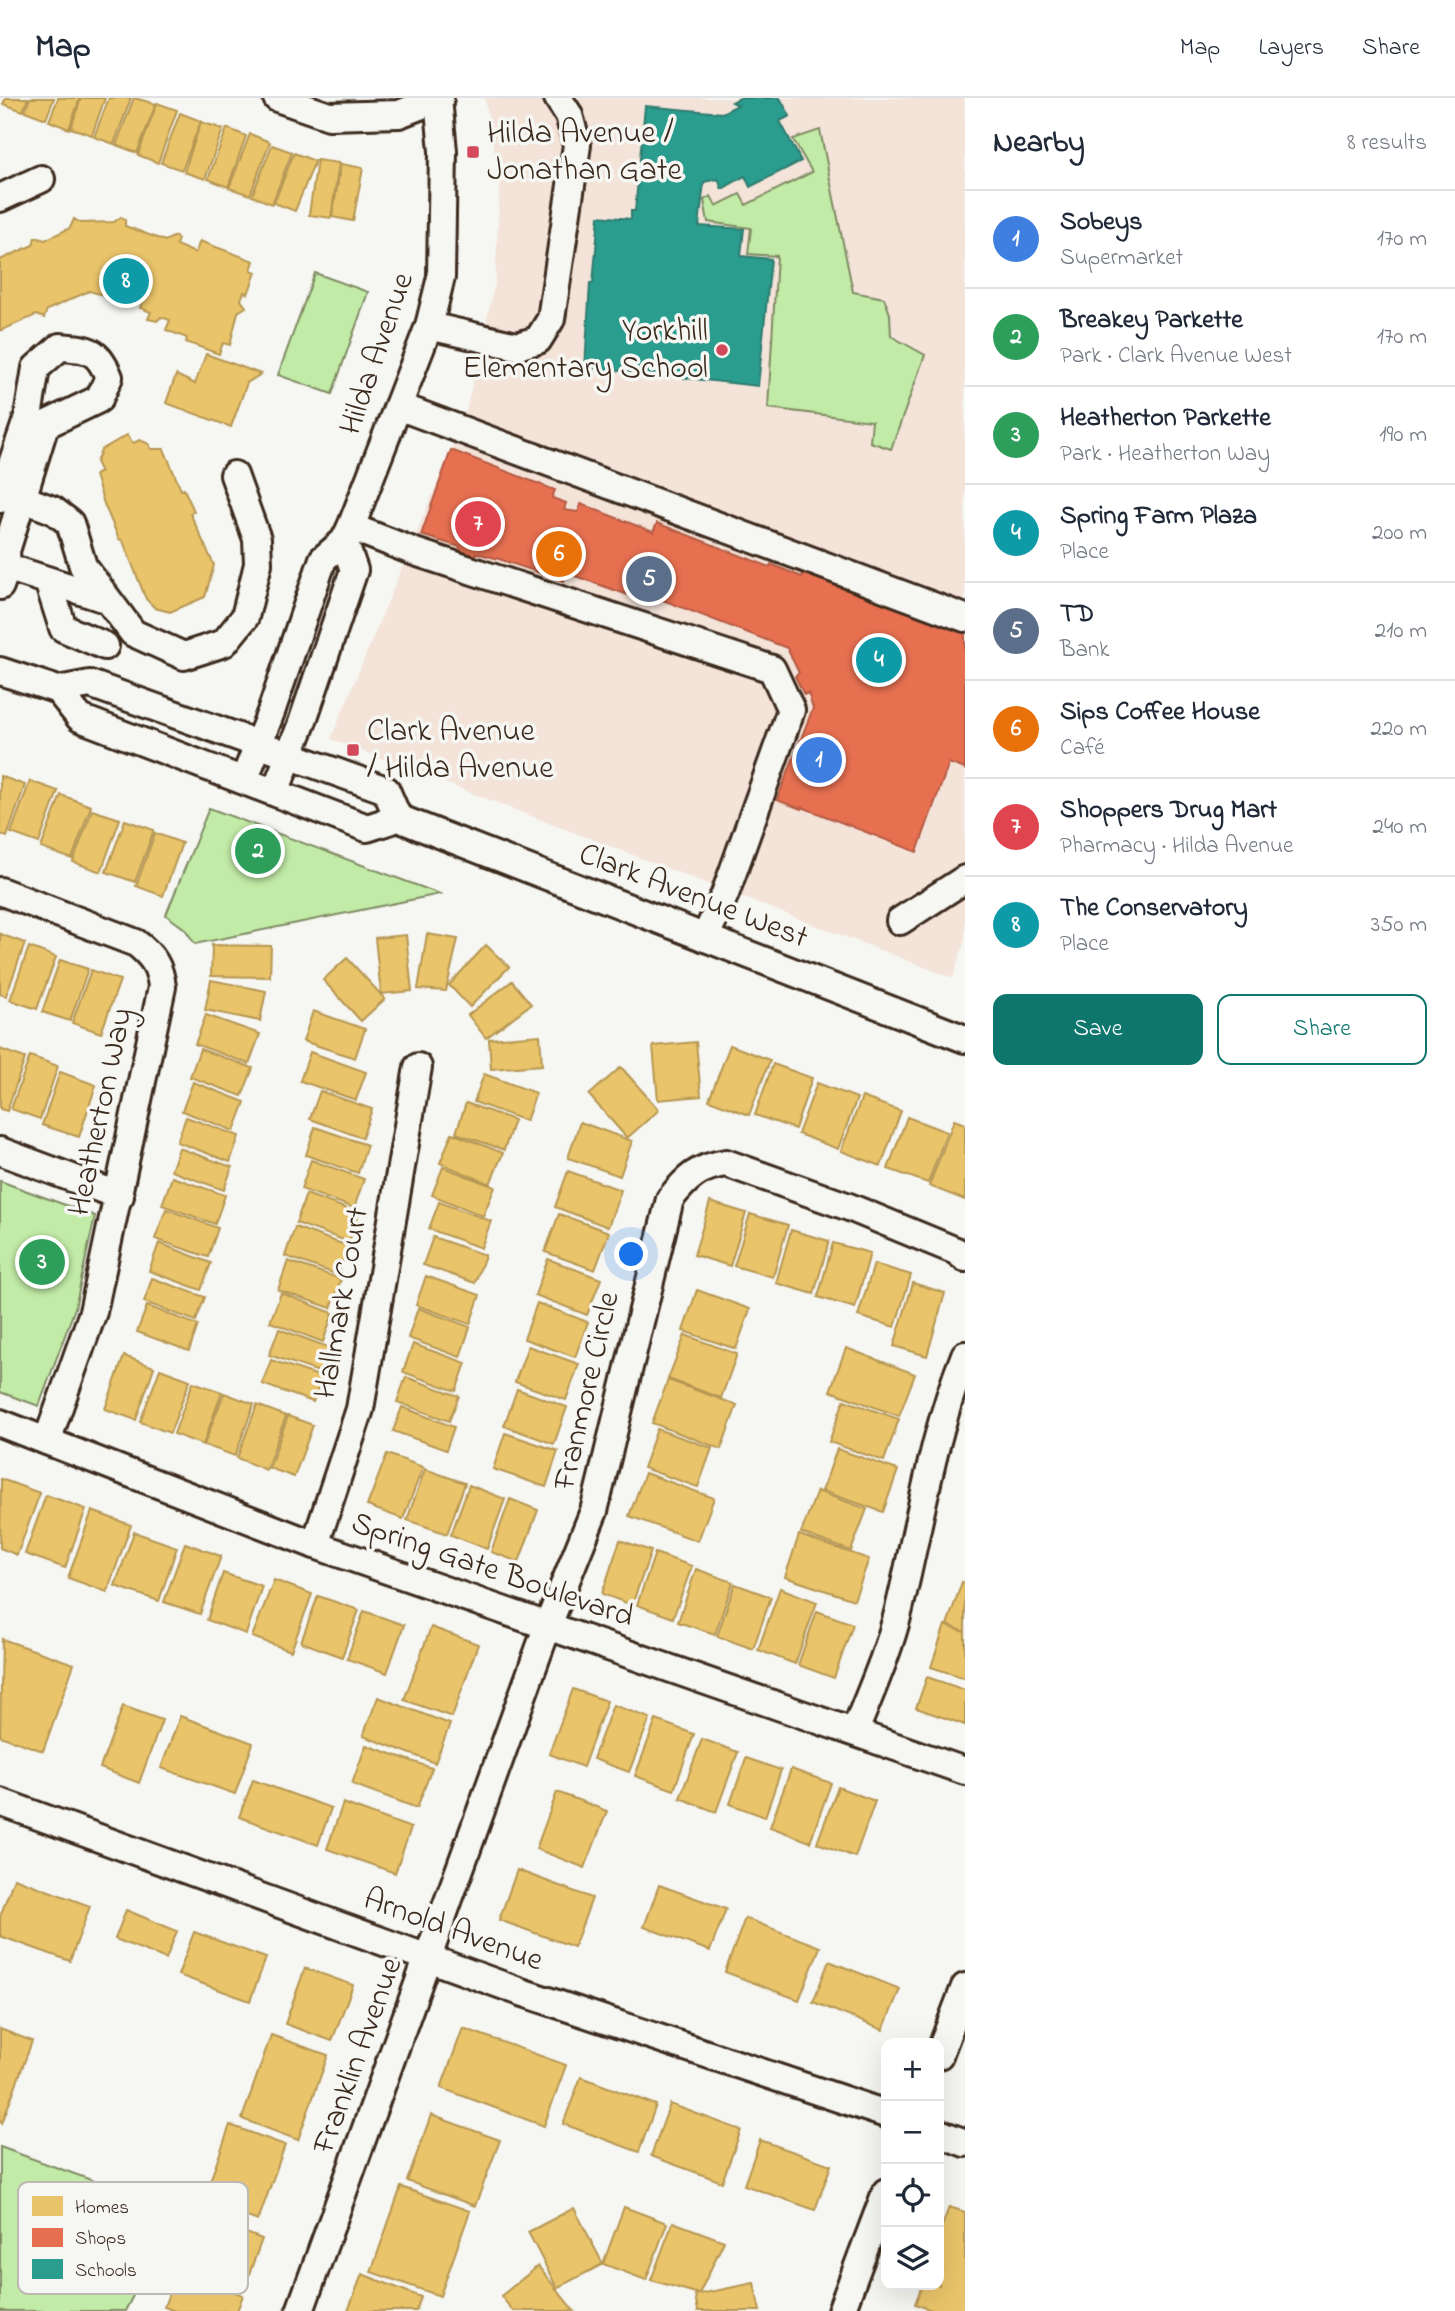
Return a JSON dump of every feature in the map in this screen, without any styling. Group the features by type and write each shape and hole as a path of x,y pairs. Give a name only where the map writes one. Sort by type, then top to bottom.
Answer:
{"street":[{"path":"277,98 329,116 399,114 439,98"},
{"name":"Hilda Avenue","path":"244,780 323,559 348,534 429,326 441,277 443,151 439,98"},
{"path":"429,326 517,346 538,340 551,319 577,145 569,115 558,98"},
{"path":"0,198 41,179"},
{"path":"8,496 45,425 99,399 109,377 101,358 85,349 60,346 36,368 28,418 8,496 6,551 2,573 48,581 106,599"},
{"path":"32,395 57,419"},
{"path":"398,406 965,618"},
{"path":"8,496 53,510 70,523 83,566 133,634 184,656 224,643 245,617 258,564 257,538 234,475"},
{"path":"275,792 354,570 348,534 415,552 772,669 791,709 725,894 705,938"},
{"path":"48,581 63,628 105,646"},
{"path":"0,671 58,690 90,684 386,790 398,818 367,828 80,718 58,690"},
{"name":"Clark Avenue West","path":"398,818 965,1039"},
{"path":"900,921 965,878"},
{"name":"Heatherton Way","path":"0,891 136,943 149,953 160,970 162,987 143,1069 120,1196 93,1312 47,1441"},
{"name":"Hallmark Court","path":"315,1545 360,1409 418,1067"},
{"path":"0,1151 120,1196"},
{"name":"Franmore Circle","path":"548,1625 603,1486 610,1440 661,1225 670,1199 689,1174 708,1166 726,1163 849,1207 956,1251 965,1258"},
{"path":"855,1731 898,1612 932,1461 954,1382 965,1354"},
{"name":"Spring Gate Boulevard","path":"0,1423 315,1545 965,1771"},
{"name":"Franklin Avenue","path":"300,2311 548,1625"},
{"name":"Arnold Avenue","path":"0,1802 521,1992 881,2111"},
{"path":"944,2042 965,1987"},
{"path":"944,2135 965,2143"},
{"path":"841,2311 881,2205"}],"shaded area":[{"path":"485,98 965,98 965,939 953,978 331,739 465,416 495,284 500,182"}],"green space":[{"path":"820,130 853,292 884,298 890,314 891,336 925,355 891,449 870,442 872,421 768,408 777,256 748,254 751,228 708,222 704,200 711,196 716,206 740,194 746,205 812,172 793,139"},
{"path":"315,273 368,292 332,394 278,375"},
{"path":"209,808 440,894 195,944 185,929 166,915"},
{"path":"0,1181 95,1216 75,1308 39,1406 0,1392"},
{"path":"0,2147 97,2182 18,2182 18,2294 134,2294 125,2311 0,2311"}],"building: Homes":[{"path":"6,98 28,98 23,111 3,104"},
{"path":"30,98 54,98 46,119 25,111"},
{"path":"58,98 80,98 69,129 49,121"},
{"path":"81,98 105,98 92,135 71,128"},
{"path":"109,98 131,98 114,144 94,137"},
{"path":"134,98 156,104 137,153 116,145"},
{"path":"157,103 177,110 158,163 138,155"},
{"path":"180,113 201,121 182,170 161,163"},
{"path":"201,122 223,129 205,179 184,172"},
{"path":"227,128 246,136 228,187 208,179"},
{"path":"250,134 270,142 250,195 229,188"},
{"path":"272,145 292,152 272,204 252,196"},
{"path":"294,153 315,161 295,211 274,203"},
{"path":"317,160 339,163 331,218 309,215"},
{"path":"341,164 363,168 353,221 332,217"},
{"path":"121,217 125,220 125,226 165,241 175,236 178,239 176,245 195,253 200,241 254,261 251,270 256,272 248,294 244,292 241,300 246,307 238,312 230,345 223,343 219,354 186,342 187,338 166,330 170,320 161,317 157,321 148,319 151,312 140,308 143,301 112,289 104,295 89,291 47,310 44,318 36,315 0,331 0,260 33,245 35,237 45,240 70,228 74,219 81,223 114,222"},
{"path":"206,354 261,374 247,383 231,427 166,403 176,375 195,384"},
{"path":"127,435 133,443 140,440 149,444 151,449 164,449 181,490 184,489 194,511 190,513 214,565 205,597 170,612 155,608 146,599 123,541 119,539 104,504 95,475 101,472 96,462 101,450"},
{"path":"0,776 25,785 7,837 0,834"},
{"path":"30,781 58,791 39,843 11,833"},
{"path":"61,795 91,806 72,859 41,848"},
{"path":"92,810 120,819 101,872 73,862"},
{"path":"125,820 154,830 135,882 106,872"},
{"path":"155,833 182,843 163,896 136,886"},
{"path":"0,934 25,943 6,996 0,994"},
{"path":"427,934 458,939 446,991 418,989"},
{"path":"406,935 412,991 381,994 375,938"},
{"path":"212,945 271,946 270,977 211,976"},
{"path":"486,945 509,967 470,1007 449,985"},
{"path":"29,947 56,957 37,1009 10,1000"},
{"path":"347,958 385,999 361,1021 323,980"},
{"path":"60,960 88,969 70,1021 42,1012"},
{"path":"91,970 120,980 101,1033 72,1023"},
{"path":"211,980 266,991 260,1021 205,1010"},
{"path":"512,981 531,1004 486,1038 468,1015"},
{"path":"313,1011 365,1029 355,1058 303,1041"},
{"path":"206,1015 260,1034 249,1064 195,1044"},
{"path":"540,1035 542,1065 491,1069 489,1039"},
{"path":"696,1042 701,1096 658,1100 653,1046"},
{"path":"730,1045 770,1060 749,1115 709,1100"},
{"path":"0,1049 25,1058 7,1111 0,1109"},
{"path":"200,1049 253,1068 242,1096 190,1077"},
{"path":"310,1052 366,1072 356,1100 300,1081"},
{"path":"30,1056 58,1066 40,1119 11,1109"},
{"path":"773,1064 812,1078 795,1129 755,1115"},
{"path":"621,1067 659,1110 627,1138 589,1095"},
{"path":"60,1072 96,1085 79,1137 42,1125"},
{"path":"484,1074 536,1093 526,1121 474,1102"},
{"path":"193,1082 245,1102 234,1131 182,1111"},
{"path":"817,1083 857,1098 838,1149 798,1134"},
{"path":"320,1091 372,1109 362,1138 310,1119"},
{"path":"862,1097 901,1111 881,1166 841,1151"},
{"path":"466,1103 514,1120 504,1150 456,1133"},
{"path":"186,1117 239,1136 230,1162 177,1142"},
{"path":"907,1117 947,1132 928,1183 888,1169"},
{"path":"954,1120 965,1124 965,1200 929,1186"},
{"path":"580,1122 632,1141 620,1176 568,1158"},
{"path":"315,1127 367,1145 358,1173 306,1155"},
{"path":"452,1133 503,1153 490,1184 440,1163"},
{"path":"179,1148 232,1167 224,1190 171,1171"},
{"path":"311,1160 364,1179 354,1208 301,1189"},
{"path":"443,1167 495,1187 483,1216 432,1195"},
{"path":"568,1171 621,1190 608,1227 555,1207"},
{"path":"172,1177 225,1195 215,1224 162,1205"},
{"path":"306,1194 359,1213 349,1242 296,1223"},
{"path":"439,1202 491,1221 481,1248 429,1229"},
{"path":"710,1202 746,1213 730,1266 694,1255"},
{"path":"166,1209 218,1228 208,1257 155,1239"},
{"path":"559,1214 609,1232 595,1270 545,1252"},
{"path":"750,1214 788,1225 773,1277 734,1266"},
{"path":"295,1227 348,1246 338,1275 285,1256"},
{"path":"791,1230 829,1241 814,1294 776,1283"},
{"path":"433,1237 485,1255 475,1283 423,1265"},
{"path":"159,1243 211,1263 201,1290 149,1271"},
{"path":"833,1243 870,1253 855,1308 818,1297"},
{"path":"548,1259 601,1279 587,1315 535,1295"},
{"path":"288,1261 341,1279 331,1308 278,1290"},
{"path":"874,1264 911,1275 895,1327 858,1316"},
{"path":"426,1276 480,1295 470,1324 416,1305"},
{"path":"152,1278 205,1297 196,1321 144,1302"},
{"path":"913,1283 945,1293 927,1356 894,1346"},
{"path":"697,1290 750,1309 736,1349 683,1331"},
{"path":"281,1293 333,1313 323,1342 270,1322"},
{"path":"537,1303 588,1322 575,1357 524,1339"},
{"path":"147,1306 198,1325 189,1351 137,1332"},
{"path":"418,1308 470,1327 460,1357 408,1338"},
{"path":"279,1329 331,1348 322,1373 269,1355"},
{"path":"685,1335 737,1354 721,1398 668,1379"},
{"path":"413,1344 466,1363 456,1391 403,1372"},
{"path":"528,1346 579,1364 566,1400 515,1382"},
{"path":"846,1348 915,1374 899,1416 830,1391"},
{"path":"124,1356 154,1367 136,1420 105,1409"},
{"path":"271,1360 322,1377 313,1402 262,1384"},
{"path":"160,1369 190,1380 170,1433 140,1422"},
{"path":"406,1377 459,1396 449,1421 397,1402"},
{"path":"668,1380 737,1405 721,1449 652,1423"},
{"path":"193,1382 222,1392 203,1445 174,1434"},
{"path":"517,1389 567,1407 554,1444 504,1426"},
{"path":"224,1393 254,1404 235,1456 204,1445"},
{"path":"844,1400 899,1419 884,1461 829,1442"},
{"path":"257,1405 286,1416 266,1470 237,1458"},
{"path":"402,1407 454,1427 446,1450 393,1431"},
{"path":"288,1416 313,1425 294,1477 269,1468"},
{"path":"657,1429 712,1448 698,1487 643,1468"},
{"path":"505,1433 558,1451 546,1487 493,1469"},
{"path":"837,1449 898,1470 883,1512 822,1491"},
{"path":"387,1454 423,1467 403,1519 367,1506"},
{"path":"425,1469 465,1483 447,1534 407,1520"},
{"path":"645,1473 714,1498 698,1541 629,1516"},
{"path":"1,1479 40,1493 17,1555 0,1548"},
{"path":"469,1485 505,1499 487,1549 451,1535"},
{"path":"817,1491 867,1509 851,1551 801,1533"},
{"path":"46,1495 86,1509 65,1568 25,1554"},
{"path":"510,1499 538,1510 519,1562 491,1552"},
{"path":"92,1511 131,1525 107,1592 68,1578"},
{"path":"134,1532 177,1547 159,1601 115,1586"},
{"path":"799,1535 869,1559 854,1600 785,1577"},
{"path":"620,1540 651,1551 632,1605 602,1594"},
{"path":"185,1543 221,1556 200,1614 164,1602"},
{"path":"655,1553 692,1566 673,1618 637,1605"},
{"path":"696,1569 733,1582 715,1634 678,1622"},
{"path":"223,1573 262,1586 246,1634 207,1620"},
{"path":"274,1580 312,1594 291,1651 252,1637"},
{"path":"962,1582 965,1583 965,1632 947,1625"},
{"path":"735,1584 771,1597 753,1649 717,1636"},
{"path":"780,1588 817,1602 795,1664 758,1650"},
{"path":"318,1596 359,1610 342,1657 301,1642"},
{"path":"364,1611 404,1625 387,1673 347,1659"},
{"path":"817,1611 853,1624 834,1678 798,1665"},
{"path":"945,1625 965,1632 965,1678 931,1667"},
{"path":"431,1627 478,1644 452,1717 404,1700"},
{"path":"2,1639 74,1664 43,1751 0,1736"},
{"path":"927,1677 965,1690 965,1725 916,1708"},
{"path":"573,1689 607,1701 583,1767 549,1754"},
{"path":"378,1697 450,1724 435,1763 363,1736"},
{"path":"613,1705 650,1718 629,1772 593,1759"},
{"path":"123,1706 162,1720 139,1783 100,1768"},
{"path":"180,1716 253,1743 235,1794 161,1768"},
{"path":"656,1720 694,1734 674,1790 635,1776"},
{"path":"702,1739 738,1752 716,1812 680,1798"},
{"path":"366,1745 432,1768 417,1808 352,1784"},
{"path":"746,1758 781,1770 765,1817 730,1804"},
{"path":"791,1769 831,1783 810,1842 770,1827"},
{"path":"253,1780 331,1808 318,1845 239,1817"},
{"path":"838,1787 875,1801 855,1857 817,1843"},
{"path":"557,1792 607,1811 585,1868 536,1849"},
{"path":"343,1803 411,1828 395,1873 327,1849"},
{"path":"517,1870 592,1898 574,1947 499,1920"},
{"path":"14,1878 90,1906 70,1961 0,1936 0,1917"},
{"path":"659,1885 726,1909 710,1951 644,1927"},
{"path":"126,1910 177,1931 166,1959 115,1939"},
{"path":"745,1918 820,1947 799,2000 725,1972"},
{"path":"194,1932 266,1958 250,2001 178,1975"},
{"path":"829,1961 900,1989 883,2030 813,2002"},
{"path":"305,1968 353,1985 332,2041 285,2024"},
{"path":"463,2028 566,2065 544,2126 441,2088"},
{"path":"0,2029 32,2041 2,2123 0,2122"},
{"path":"271,2035 328,2055 298,2140 242,2119"},
{"path":"581,2077 656,2105 639,2152 563,2124"},
{"path":"670,2104 741,2130 722,2182 651,2156"},
{"path":"431,2115 500,2140 475,2206 407,2181"},
{"path":"230,2125 285,2145 258,2221 248,2217 248,2182 210,2182"},
{"path":"760,2140 831,2165 815,2210 744,2185"},
{"path":"401,2187 470,2211 440,2296 371,2272"},
{"path":"624,2207 667,2223 646,2280 603,2264"},
{"path":"949,2207 965,2212 965,2311 934,2311 915,2304 920,2290 944,2290 944,2221"},
{"path":"574,2208 603,2264 557,2288 528,2232"},
{"path":"673,2222 724,2241 699,2294 651,2280"},
{"path":"248,2234 262,2239 248,2277"},
{"path":"538,2266 574,2311 513,2311 501,2296"},
{"path":"362,2274 421,2297 416,2311 348,2311"},
{"path":"754,2283 760,2311 698,2311 695,2295"},
{"path":"169,2294 243,2295 237,2311 175,2311 164,2307"}],"building: Shops":[{"path":"451,450 555,490 552,498 566,503 564,510 578,512 581,504 653,532 657,523 770,567 771,564 802,577 805,570 908,611 912,600 965,631 965,769 949,763 917,852 802,807 801,809 777,800 813,708 808,693 804,695 795,676 799,673 787,648 642,592 639,599 567,573 564,581 499,559 459,551 460,547 421,535"}],"building: Schools":[{"path":"740,98 780,98 790,116 780,121 801,161 750,187 745,176 722,189 718,179 704,182 699,226 744,229 741,256 771,259 758,386 585,367 590,283 593,283 599,216 631,219 631,211 635,211 645,106 722,113 738,105 732,102"}],"place":[{"name":"Hilda Avenue / Jonathan Gate","path":"473,152"},
{"name":"The Conservatory","path":"126,281"},
{"name":"Yorkhill Elementary School","path":"722,350"},
{"name":"Shoppers Drug Mart","path":"478,524"},
{"name":"Sips Coffee House","path":"559,554"},
{"name":"TD","path":"649,579"},
{"name":"Spring Farm Plaza","path":"879,660"},
{"name":"Clark Avenue / Hilda Avenue","path":"353,750"},
{"name":"Sobeys","path":"819,760"},
{"name":"Breakey Parkette","path":"258,851"},
{"name":"Heatherton Parkette","path":"42,1262"}]}
